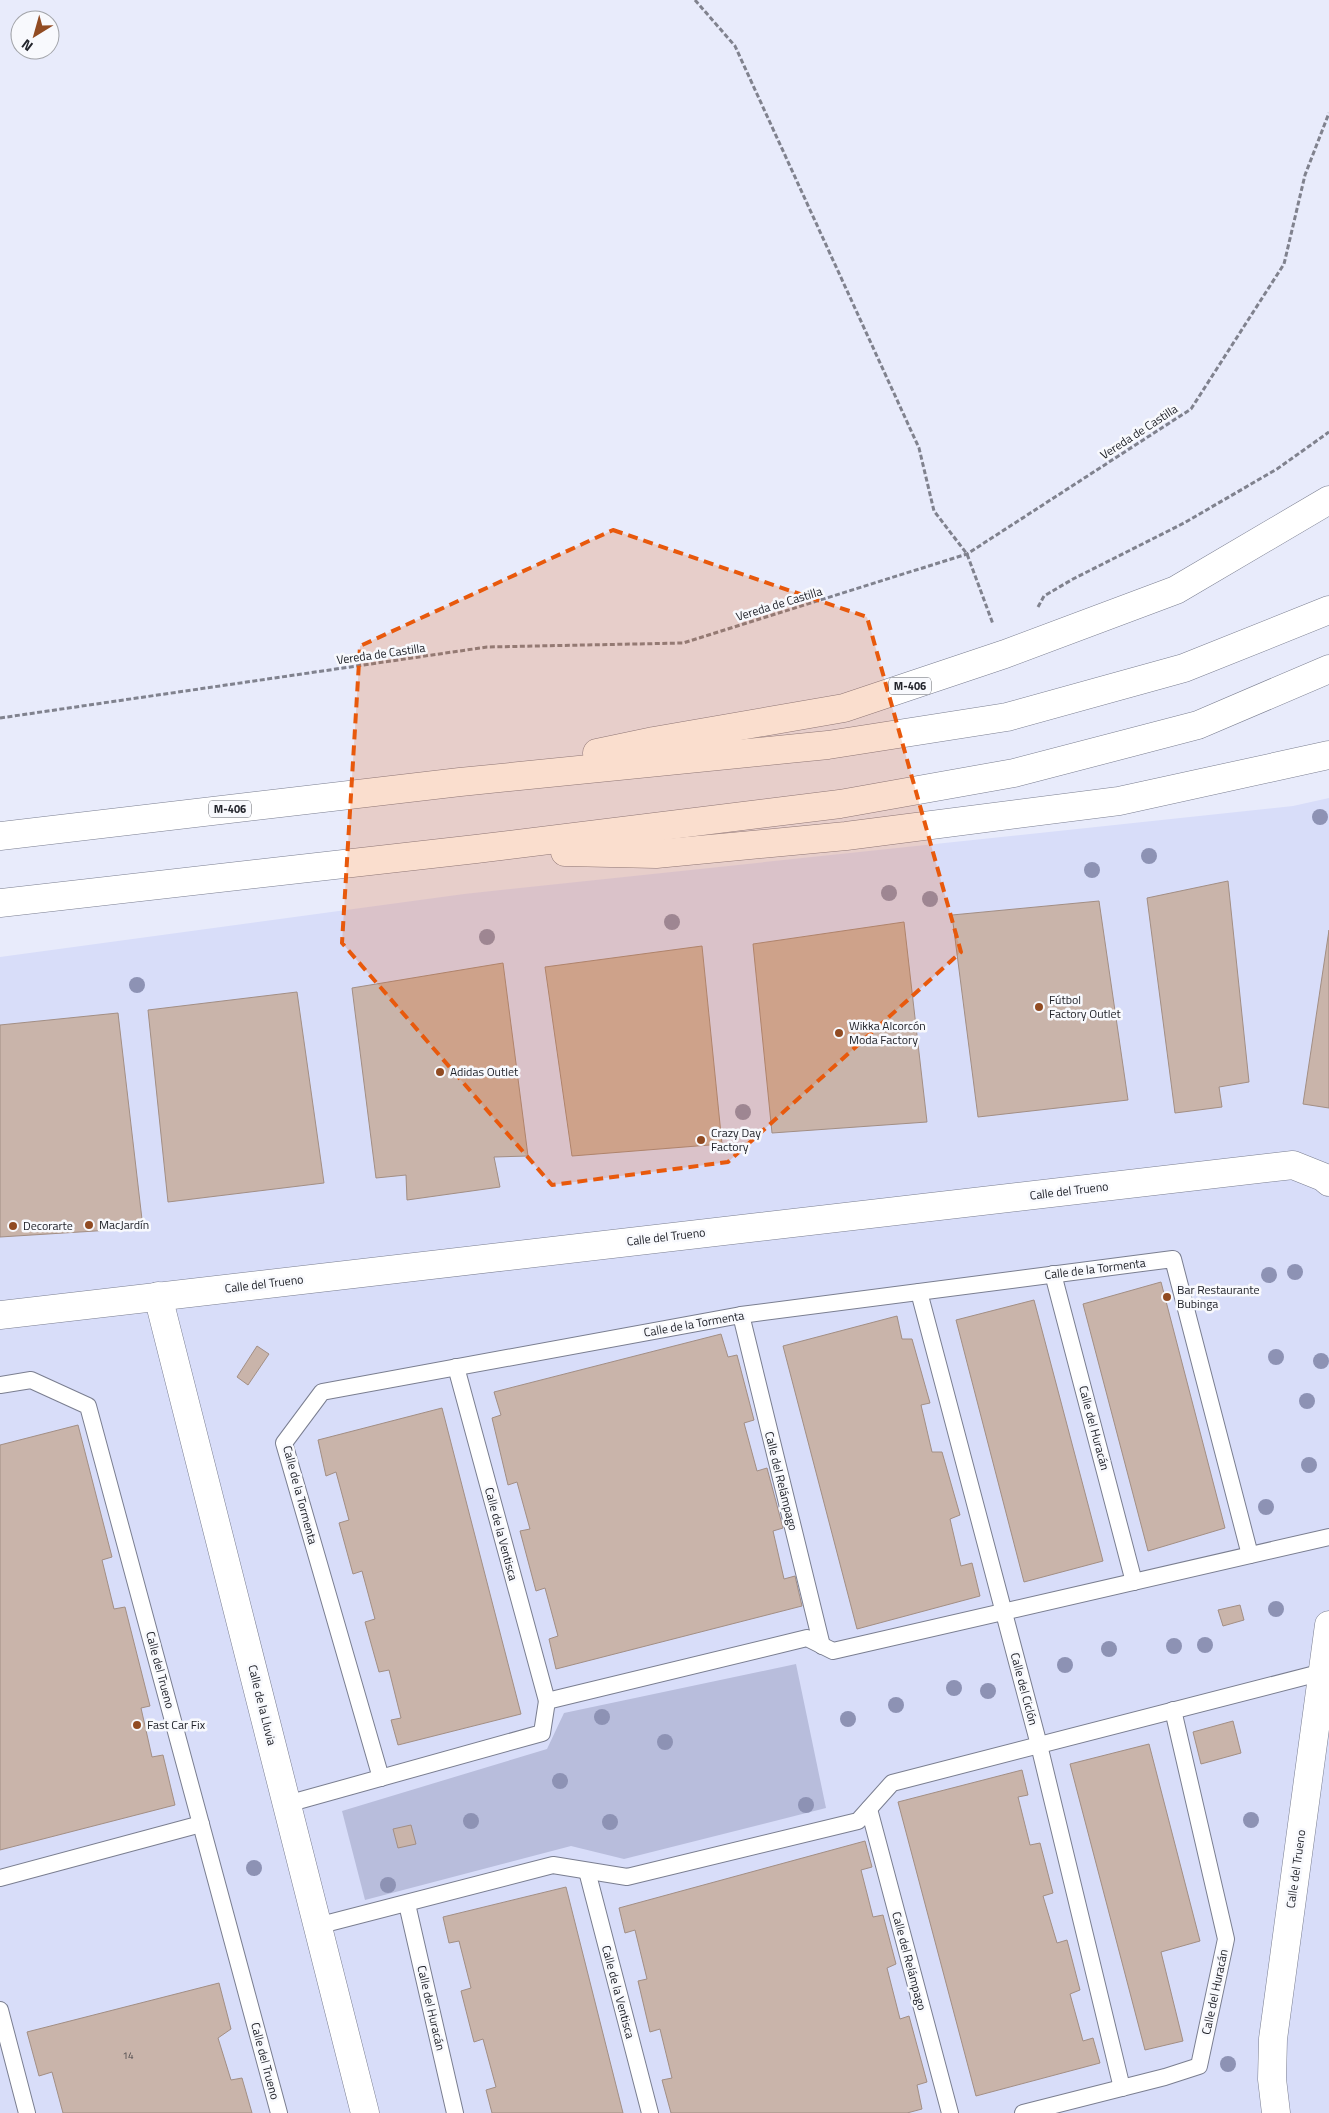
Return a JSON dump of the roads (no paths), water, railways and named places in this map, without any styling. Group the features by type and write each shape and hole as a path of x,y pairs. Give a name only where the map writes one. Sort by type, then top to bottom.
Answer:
{"main road":[{"name":"M-406","path":"460,782 654,741 844,708 1005,654 1176,590 1329,500"},
{"name":"M-406","path":"0,836 460,782 828,745 1007,717 1184,668 1329,610"},
{"path":"0,903 476,849 840,804 1014,773 1198,725 1329,669"},
{"path":"476,849 656,854 846,836 1119,801 1329,755"},
{"name":"Calle del Trueno","path":"0,1315 1293,1165 1324,1177 1329,1182"},
{"name":"Calle de la Lluvia","path":"158,1296 365,2113"},
{"name":"Calle del Trueno","path":"1276,2113 1272,2079 1273,2039 1329,1625"}],"lane":[{"name":"Calle de la Tormenta","path":"381,1778 284,1443 322,1392 741,1315 1173,1259 1250,1555"},
{"name":"Calle del Huracán","path":"1053,1274 1134,1582"},
{"name":"Calle del Ciclón","path":"919,1292 1002,1612 1039,1745 1122,2088"},
{"name":"Calle del Relámpago","path":"741,1315 822,1646"},
{"name":"Calle de la Ventisca","path":"456,1368 547,1701"},
{"name":"Calle del Trueno","path":"0,1385 31,1380 88,1406 279,2113"},
{"path":"287,1804 542,1733 547,1701 807,1638 833,1651 1329,1537"},
{"path":"317,1926 553,1865 627,1878 858,1821 892,1783 1323,1672"},
{"name":"Calle del Huracán","path":"1023,2113 1165,2077 1199,2066 1226,1938 1173,1710"},
{"name":"Calle del Relámpago","path":"869,1808 950,2113"},
{"path":"0,1878 201,1824"},
{"name":"Calle de la Ventisca","path":"587,1871 650,2113"},
{"name":"Calle del Huracán","path":"407,1904 455,2113"},
{"path":"0,2010 27,2113"}],"place":[{"name":"Fútbol Factory Outlet","path":"1039,1007"},
{"name":"Wikka Alcorcón Moda Factory","path":"839,1033"},
{"name":"Adidas Outlet","path":"440,1072"},
{"name":"Crazy Day Factory","path":"701,1140"},
{"name":"MacJardín","path":"89,1225"},
{"name":"Decorarte","path":"13,1226"},
{"name":"Bar Restaurante Bubinga","path":"1167,1297"},
{"name":"Fast Car Fix","path":"137,1725"}]}
